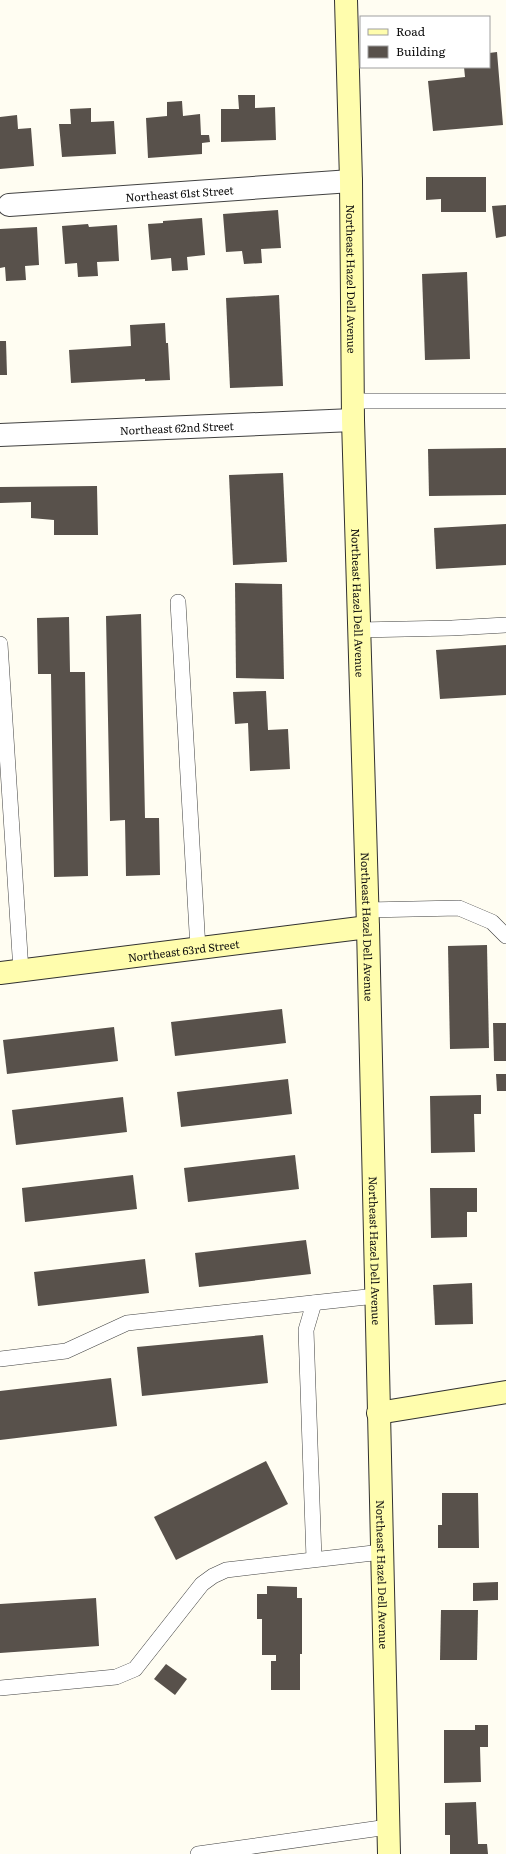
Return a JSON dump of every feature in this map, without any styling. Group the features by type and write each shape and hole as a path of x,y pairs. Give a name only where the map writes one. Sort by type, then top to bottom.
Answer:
{"main road":[{"name":"Northeast Hazel Dell Avenue","path":"346,0 351,180 353,410 367,918 389,1854"},
{"name":"Northeast 63rd Street","path":"10,972 198,949 367,918"},
{"path":"378,1413 506,1392"}],"street":[{"name":"Northeast 61st Street","path":"9,205 351,180"},
{"name":"Northeast 62nd Street","path":"0,435 353,410"}],"lane":[{"path":"353,410 506,401"},
{"path":"178,602 198,949"},
{"path":"359,630 506,625"},
{"path":"0,644 10,972"},
{"path":"367,918 459,908 492,922 506,936"},
{"path":"0,1359 66,1351 127,1324 376,1296"},
{"path":"314,1303 306,1330 314,1559"},
{"path":"0,1688 116,1677 135,1669 202,1584 213,1576 226,1570 240,1567 382,1552"},
{"path":"198,1854 388,1827"}],"building":[{"path":"497,52 503,125 433,131 428,81 465,77 464,68 490,68 490,53"},
{"path":"238,95 255,95 255,108 275,107 276,140 221,142 221,109 239,109"},
{"path":"182,101 183,116 200,114 201,135 209,135 210,142 202,143 202,154 148,158 146,118 167,116 167,102"},
{"path":"91,108 91,122 114,121 116,154 62,157 59,124 71,124 70,109"},
{"path":"17,115 18,129 31,128 34,166 0,169 0,117"},
{"path":"426,177 486,177 486,212 441,212 441,199 426,200"},
{"path":"506,205 506,236 496,238 492,206"},
{"path":"278,210 281,248 261,249 262,263 244,264 242,251 226,252 223,214"},
{"path":"202,218 205,255 187,257 188,270 172,271 171,258 151,260 148,224 163,223 163,221"},
{"path":"88,224 89,227 117,225 119,261 97,262 98,276 78,277 77,263 65,264 62,226"},
{"path":"37,227 39,265 25,266 26,280 6,281 5,267 0,268 0,229"},
{"path":"467,272 470,359 425,360 422,274"},
{"path":"279,295 283,386 230,388 226,298"},
{"path":"165,323 166,343 168,343 170,380 145,381 145,379 71,383 69,350 131,346 130,325"},
{"path":"0,341 6,341 7,375 0,375"},
{"path":"506,448 506,495 429,496 428,449"},
{"path":"283,473 287,562 233,565 229,475"},
{"path":"97,486 98,535 54,535 54,520 31,518 31,502 0,503 0,487"},
{"path":"506,524 506,565 436,569 434,528"},
{"path":"235,583 282,584 284,679 236,678"},
{"path":"141,614 145,818 159,818 160,875 126,876 125,820 110,821 106,616"},
{"path":"69,617 70,672 85,672 88,876 54,877 51,674 38,674 37,618"},
{"path":"506,645 506,695 440,699 436,650"},
{"path":"266,691 268,730 288,729 290,769 250,771 248,723 235,724 233,692"},
{"path":"487,945 489,1048 450,1049 448,946"},
{"path":"282,1009 286,1043 175,1056 171,1022"},
{"path":"493,1023 506,1023 506,1061 494,1061"},
{"path":"114,1027 118,1061 7,1074 3,1040"},
{"path":"496,1074 506,1074 506,1091 497,1091"},
{"path":"288,1079 292,1114 181,1127 177,1092"},
{"path":"481,1095 481,1114 474,1114 475,1152 431,1153 430,1096"},
{"path":"123,1097 127,1132 16,1145 12,1110"},
{"path":"295,1155 299,1189 188,1202 184,1168"},
{"path":"133,1175 137,1209 25,1222 22,1188"},
{"path":"430,1188 477,1188 477,1212 467,1212 467,1237 431,1238"},
{"path":"306,1240 311,1274 199,1287 195,1253"},
{"path":"145,1259 149,1293 38,1306 34,1272"},
{"path":"472,1283 473,1324 435,1325 433,1285"},
{"path":"263,1335 268,1383 142,1396 137,1347"},
{"path":"111,1378 117,1426 0,1440 0,1391"},
{"path":"266,1461 288,1504 176,1560 154,1517"},
{"path":"442,1493 478,1493 479,1548 438,1548 438,1525 442,1525"},
{"path":"498,1582 498,1600 473,1601 473,1583"},
{"path":"267,1586 297,1587 297,1598 302,1598 302,1654 300,1654 300,1690 271,1690 271,1661 276,1661 276,1655 262,1655 262,1619 257,1619 257,1594 267,1594"},
{"path":"96,1598 99,1646 0,1653 0,1604"},
{"path":"441,1610 478,1610 477,1660 440,1660"},
{"path":"166,1664 187,1679 175,1695 154,1679"},
{"path":"475,1725 488,1725 488,1747 480,1747 481,1782 444,1783 444,1730 475,1730"},
{"path":"476,1802 478,1844 487,1844 488,1854 450,1854 450,1835 445,1835 445,1803"}]}
